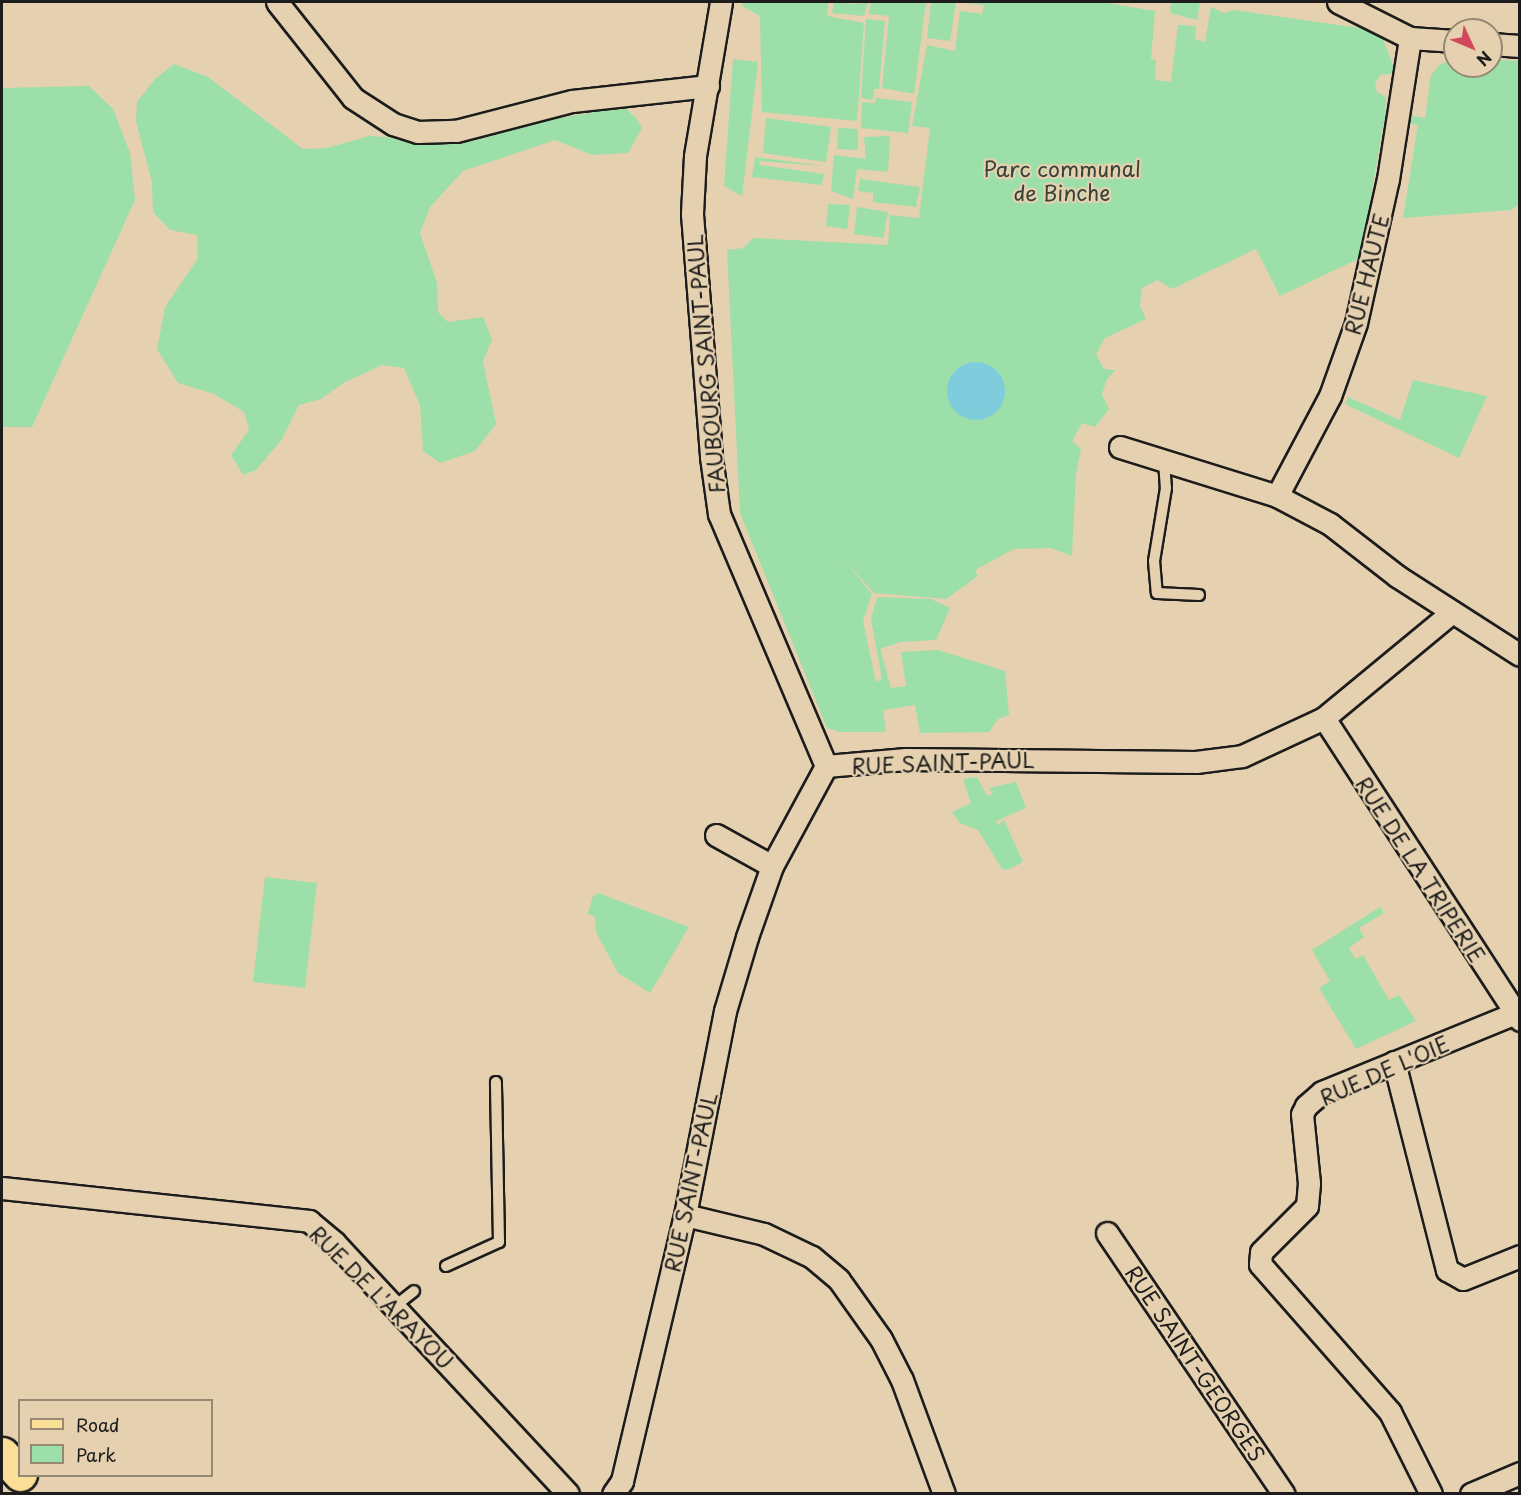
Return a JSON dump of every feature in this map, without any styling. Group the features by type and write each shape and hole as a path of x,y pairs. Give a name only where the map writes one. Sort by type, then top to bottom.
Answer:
{"main road":[{"path":"2,1454 18,1473"},
{"path":"22,1477 37,1494"}],"street":[{"path":"278,2 353,98 393,124 418,132 456,131 572,101 708,86"},
{"name":"FAUBOURG SAINT-PAUL","path":"721,2 695,156 692,214 706,419 719,514 826,766"},
{"path":"1338,2 1378,19 1410,38 1443,40"},
{"name":"RUE HAUTE","path":"1277,496 1330,396 1356,323 1388,179 1410,38"},
{"path":"1503,45 1520,46"},
{"path":"1120,447 1277,496 1330,524 1452,612 1520,655"},
{"name":"RUE SAINT-PAUL","path":"613,1494 622,1481 684,1215 725,1011 757,902 772,866 826,766 906,759 1196,762 1242,756 1324,718 1452,612"},
{"name":"RUE DE LA TRIPERIE","path":"1324,718 1519,1015"},
{"path":"716,835 772,866"},
{"name":"RUE DE L'OIE","path":"1431,1494 1390,1412 1260,1264 1261,1252 1306,1206 1309,1183 1302,1114 1306,1106 1322,1092 1519,1015"},
{"path":"1394,1062 1447,1270 1463,1279 1520,1256"},
{"name":"RUE DE L'ARAYOU","path":"2,1188 309,1221 325,1232 568,1494"},
{"path":"684,1215 764,1234 812,1257 839,1280 881,1339 902,1380 944,1494"},
{"name":"RUE SAINT-GEORGES","path":"1107,1233 1284,1494"},
{"path":"1471,1494 1520,1473"}],"lane":[{"path":"1164,461 1166,488 1154,561 1156,593 1199,595"},
{"path":"446,1266 499,1242 496,1082"},
{"path":"395,1306 414,1291"}],"green space":[{"path":"743,2 828,2 827,16 864,23 857,121 762,112 760,16 742,6"},
{"path":"834,2 855,4 868,2 864,16 832,13"},
{"path":"871,2 926,2 914,94 882,88 889,16 869,14"},
{"path":"931,2 956,2 950,41 927,38"},
{"name":"Parc communal de Binche","path":"956,2 1101,2 1155,11 1151,59 1156,60 1155,80 1171,82 1178,25 1196,26 1195,39 1205,42 1211,7 1224,13 1234,10 1380,31 1396,73 1380,75 1375,84 1377,92 1386,97 1385,111 1425,118 1431,75 1439,65 1443,64 1443,78 1503,78 1503,60 1519,61 1519,205 1511,210 1403,218 1418,125 1384,121 1360,258 1280,296 1256,249 1172,289 1157,280 1142,288 1140,306 1146,319 1105,338 1096,354 1104,369 1115,370 1106,381 1102,395 1109,409 1095,427 1082,423 1072,441 1081,449 1076,474 1072,556 1051,548 1014,549 975,570 978,576 946,599 874,593 845,561 872,594 863,621 876,682 882,679 871,619 877,597 931,599 950,608 936,640 901,642 880,649 891,688 906,686 901,652 938,650 1005,671 1009,715 998,719 989,732 920,733 915,705 883,710 886,732 840,732 827,728 740,513 727,250 743,248 754,238 888,245 890,215 919,218 930,128 912,126 927,45 955,51 960,11 982,14 984,5"},
{"path":"1171,2 1200,2 1197,20 1170,13"},
{"path":"866,19 885,21 879,89 874,89 873,100 861,98"},
{"path":"733,59 758,62 742,196 724,186"},
{"path":"174,64 208,77 303,149 327,148 369,136 470,142 542,121 624,107 636,118 642,128 628,153 592,155 555,140 463,171 430,207 420,233 437,283 438,312 448,322 483,317 492,340 483,361 496,424 475,451 440,463 423,451 420,405 404,368 382,365 345,382 321,399 299,405 282,439 256,470 243,475 231,455 249,430 244,412 214,394 178,383 157,349 165,307 198,258 197,235 170,230 153,212 152,183 136,121 137,102 155,79"},
{"path":"89,86 113,109 130,153 135,200 32,427 2,427 2,88"},
{"path":"876,98 912,102 908,133 861,128 862,102 875,103"},
{"path":"766,118 831,127 826,162 763,153"},
{"path":"838,128 858,129 858,150 837,149"},
{"path":"890,136 888,172 857,169 853,199 831,191 834,155 866,159 864,137"},
{"path":"755,157 826,166 759,161 760,165 824,174 822,185 752,177"},
{"path":"860,179 920,187 916,207 873,202 873,193 858,191"},
{"path":"828,204 850,205 847,229 826,226"},
{"path":"857,207 888,212 883,238 854,234"},
{"path":"1413,380 1487,396 1459,458 1345,404 1348,397 1400,420"},
{"path":"977,777 987,796 993,794 989,788 1016,782 1026,808 996,821 998,825 1004,820 1023,862 1007,870 1002,869 978,830 960,823 952,812 971,803 963,779"},
{"path":"265,877 317,883 305,988 253,982"},
{"path":"598,893 689,927 650,993 618,973 596,932 595,917 588,914 593,896"},
{"path":"1380,907 1384,913 1359,928 1364,937 1349,948 1356,959 1363,955 1389,1000 1399,995 1416,1021 1356,1049 1319,988 1330,981 1312,950"}],"water":[{"path":"976,362 987,364 1000,375 1005,391 1003,402 992,415 976,420 965,418 952,407 947,391 949,380 960,367"}]}
